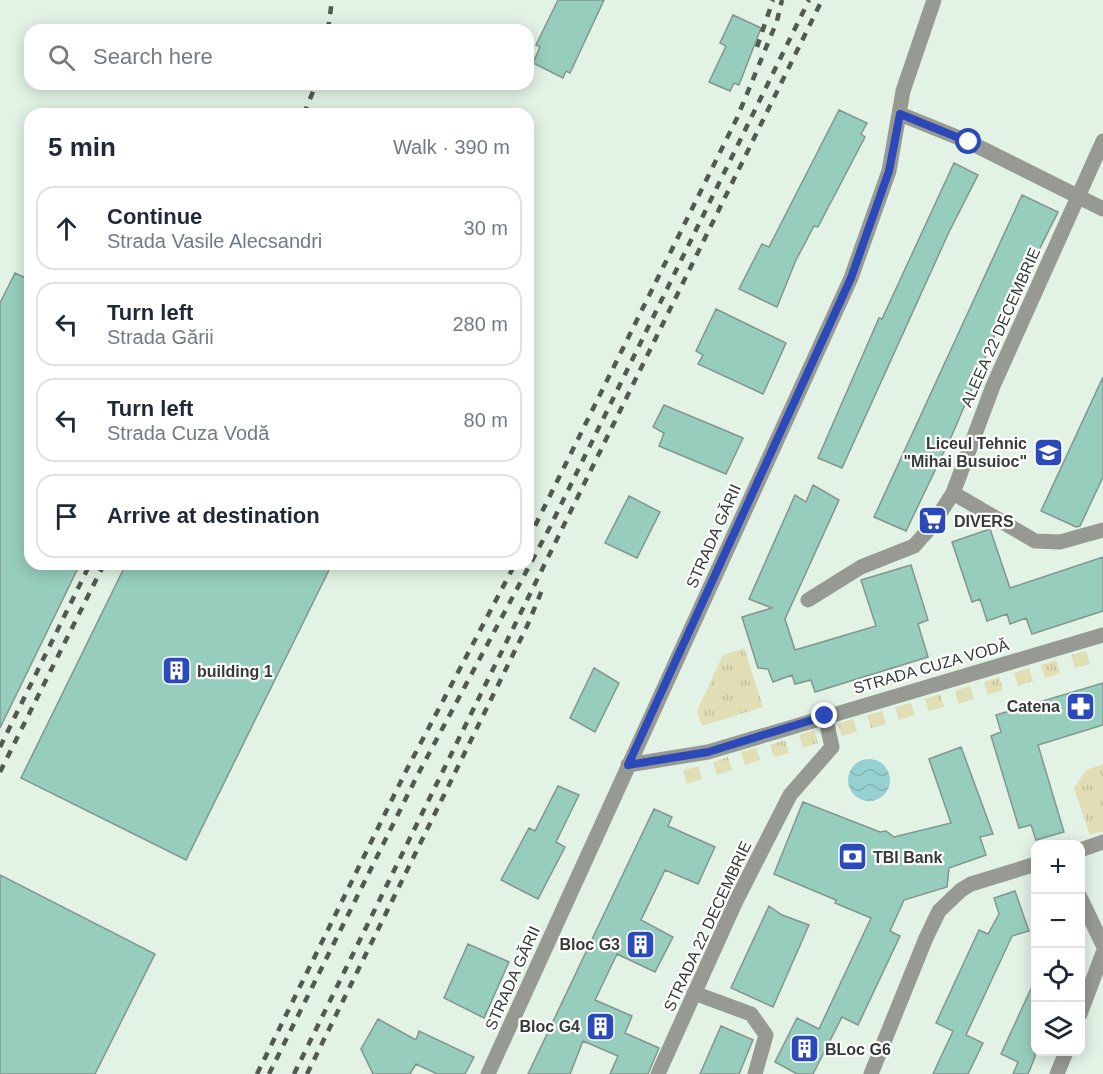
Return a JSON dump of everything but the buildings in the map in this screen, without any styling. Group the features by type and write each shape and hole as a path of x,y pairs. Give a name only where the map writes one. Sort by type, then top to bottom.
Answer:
{"street":[{"name":"STRADA GĂRII","path":"488,1074 851,278 889,171 911,64 934,0"},
{"path":"900,114 969,142 1103,209"},
{"name":"ALEEA 22 DECEMBRIE","path":"808,600 861,567 914,546 931,527 953,493 993,386 1075,197 1103,141"},
{"path":"953,493 1035,540 1060,542 1103,530"},
{"name":"STRADA CUZA VODĂ","path":"628,765 708,752 1103,635"},
{"name":"STRADA 22 DECEMBRIE","path":"658,1074 736,901 790,795 832,747 825,716"},
{"path":"1085,848 1103,842"},
{"path":"871,1074 939,911 961,890 971,884 1031,865"},
{"path":"1085,907 1103,945"},
{"path":"1085,1002 1103,953"},
{"path":"694,993 751,1014 758,1020 766,1035 755,1074"},
{"path":"1057,1074 1064,1056"}],"green space":[{"path":"744,648 763,707 702,726 697,711 723,655"},
{"path":"1086,651 1090,664 1075,668 1071,655"},
{"path":"1056,660 1060,673 1045,678 1041,665"},
{"path":"1029,668 1033,681 1018,686 1014,673"},
{"path":"999,677 1003,690 988,695 984,682"},
{"path":"970,686 974,699 958,704 955,691"},
{"path":"940,694 944,707 929,711 925,699"},
{"path":"911,703 915,715 899,720 895,707"},
{"path":"882,711 886,724 871,728 867,715"},
{"path":"853,719 857,732 842,736 838,724"},
{"path":"814,730 818,743 803,748 799,735"},
{"path":"785,740 789,753 774,757 770,745"},
{"path":"756,748 760,760 745,765 741,752"},
{"path":"728,757 732,770 717,775 713,762"},
{"path":"1103,764 1103,831 1090,835 1074,788 1086,770"},
{"path":"698,766 702,779 687,784 683,771"}],"water":[{"path":"869,759 877,760 884,765 889,772 889,788 884,795 877,800 869,801 861,800 854,795 849,788 848,780 849,772 854,765 861,760"}],"railway":[{"path":"329,24 332,0"},
{"path":"757,47 773,0"},
{"path":"534,528 737,118 777,21 782,0"},
{"path":"534,557 809,0"},
{"path":"294,1074 822,0"},
{"path":"306,108 314,90"},
{"path":"0,747 87,570"},
{"path":"0,772 101,570"},
{"path":"257,1074 406,771 512,570"},
{"path":"269,1074 416,778 527,570"},
{"path":"307,1074 528,624 542,590"}],"place":[{"name":"Liceul Tehnic \"Mihai Busuioc\"","path":"1048,452"},
{"name":"DIVERS","path":"933,521"},
{"name":"building 1","path":"176,671"},
{"name":"Catena","path":"1081,706"},
{"name":"TBI Bank","path":"852,857"},
{"name":"Bloc G3","path":"641,944"},
{"name":"Bloc G4","path":"601,1026"},
{"name":"BLoc G6","path":"804,1049"}],"route":[{"path":"825,716 708,752 628,765 851,278 889,171 900,114 969,142"}]}
